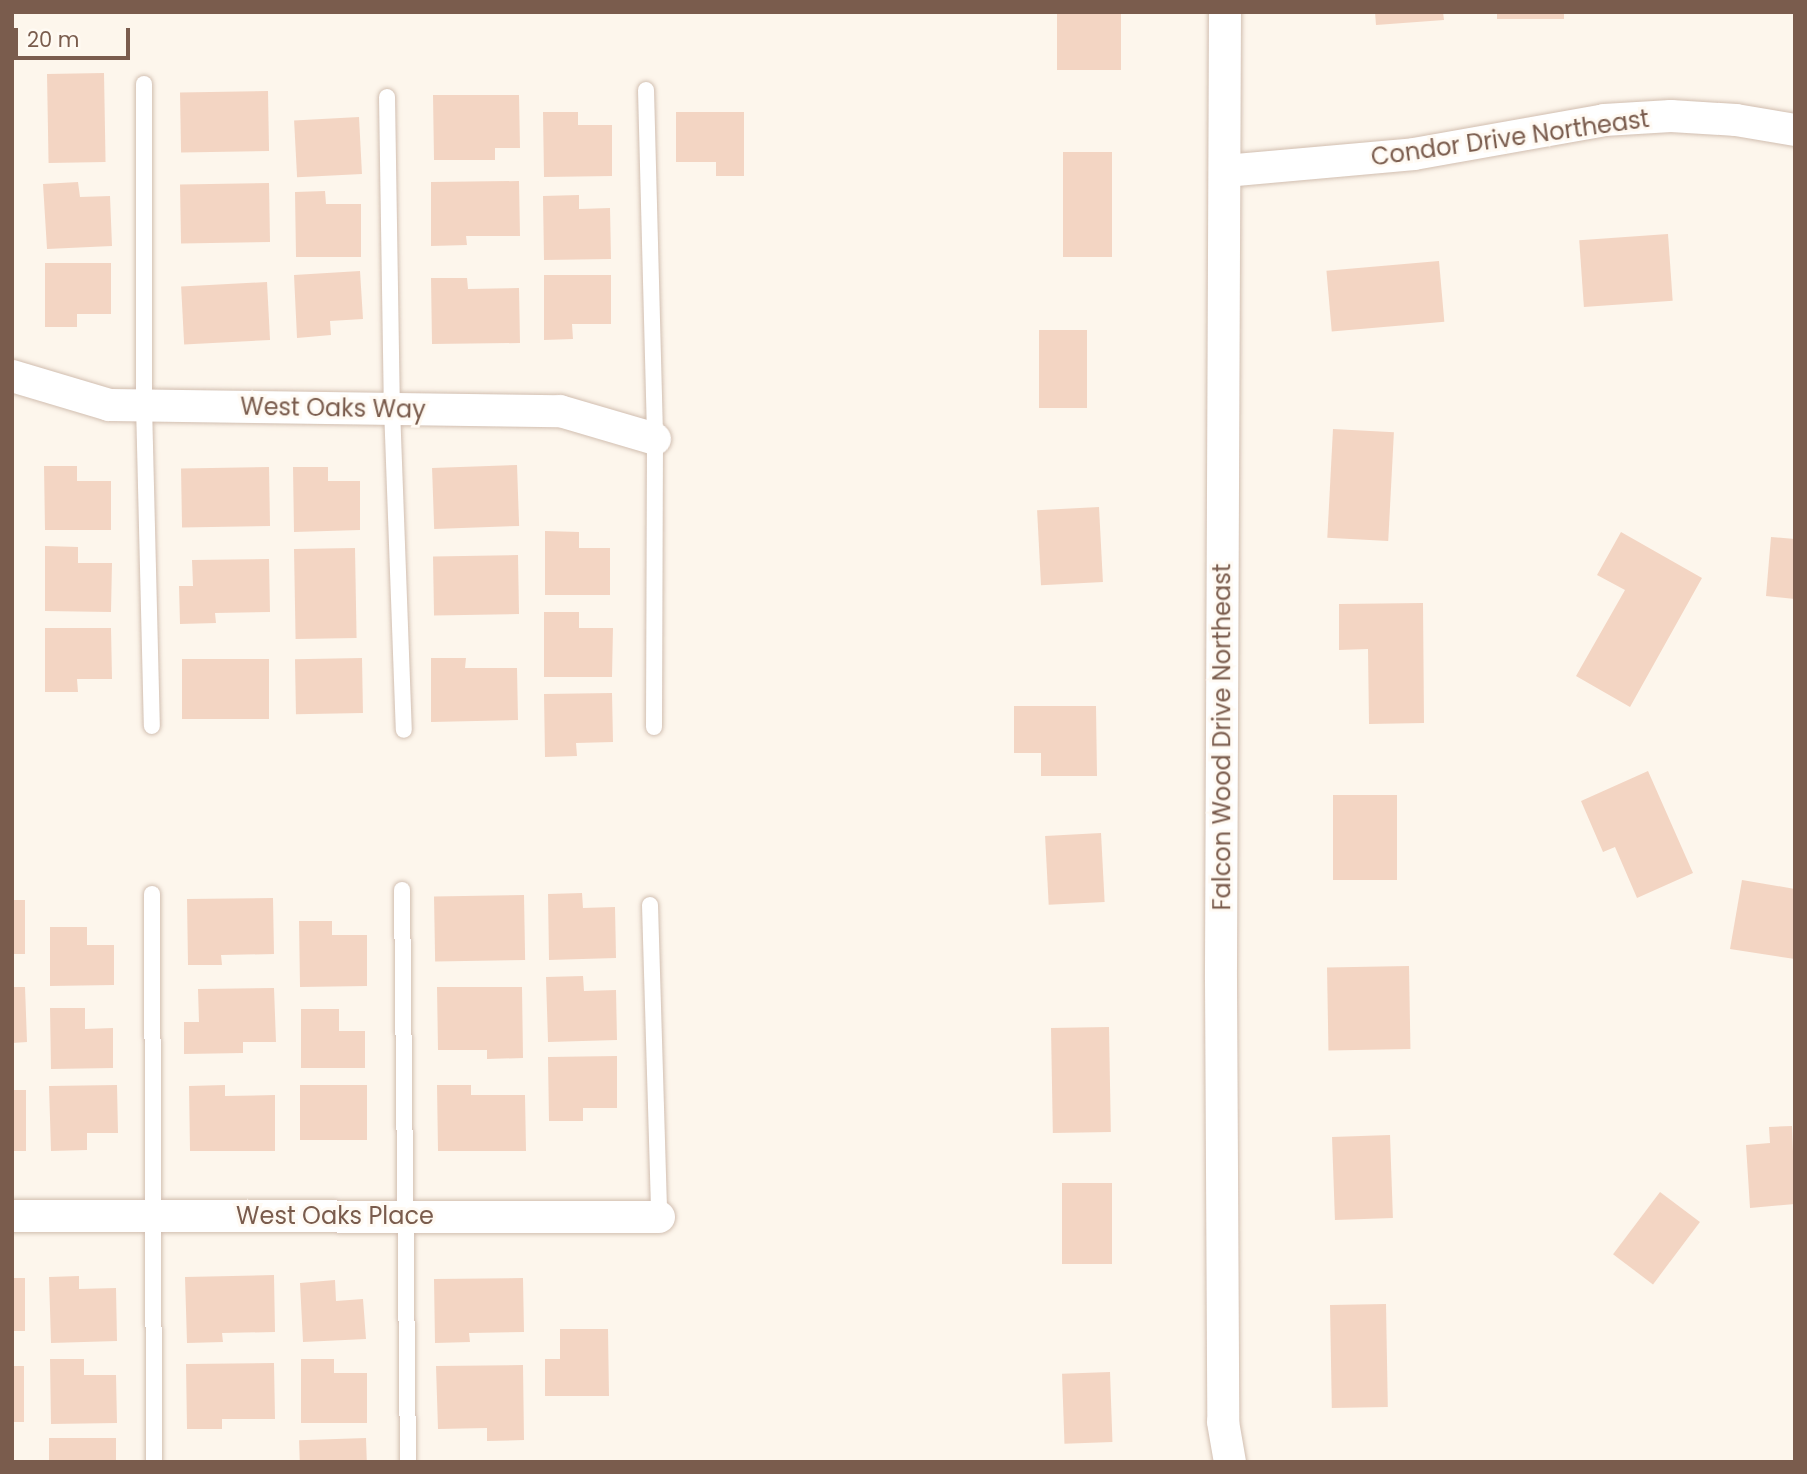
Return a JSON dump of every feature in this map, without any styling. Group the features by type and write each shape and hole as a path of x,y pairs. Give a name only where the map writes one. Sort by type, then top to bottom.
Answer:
{"street":[{"name":"Falcon Wood Drive Northeast","path":"1225,12 1222,1353 1223,1422 1230,1462"},
{"name":"Condor Drive Northeast","path":"1224,171 1414,154 1604,120 1671,116 1736,120 1795,130"},
{"name":"West Oaks Way","path":"12,376 109,405 559,411 655,439"},
{"name":"West Oaks Place","path":"12,1216 659,1217"}],"lane":[{"path":"144,84 144,405 152,726"},
{"path":"646,90 655,439 654,727"},
{"path":"387,97 392,408 404,730"},
{"path":"402,890 408,1462"},
{"path":"152,894 154,1462"},
{"path":"650,905 659,1217"}],"building":[{"path":"1057,12 1121,12 1121,70 1057,70"},
{"path":"1375,12 1443,12 1444,20 1376,25"},
{"path":"1497,12 1564,12 1564,19 1497,19"},
{"path":"104,73 106,162 49,163 47,74"},
{"path":"268,91 269,151 181,153 180,93"},
{"path":"433,95 519,95 520,148 495,148 495,160 434,160"},
{"path":"543,112 578,112 578,125 612,125 612,176 544,177"},
{"path":"676,112 744,112 744,176 716,176 716,162 676,162"},
{"path":"359,117 362,174 297,177 294,120"},
{"path":"1063,152 1112,152 1112,257 1063,257"},
{"path":"519,181 520,236 466,236 467,245 431,246 431,182"},
{"path":"78,182 80,197 110,196 112,246 47,249 43,184"},
{"path":"269,183 270,242 181,244 180,185"},
{"path":"325,191 326,204 361,204 361,257 296,257 295,192"},
{"path":"579,195 579,209 610,208 611,259 544,260 543,196"},
{"path":"1668,234 1673,301 1584,307 1579,240"},
{"path":"1439,261 1444,322 1332,332 1326,271"},
{"path":"45,263 111,263 111,314 77,314 77,327 45,327"},
{"path":"360,271 363,319 330,321 331,335 297,338 294,275"},
{"path":"544,275 611,275 611,324 572,324 573,339 544,340"},
{"path":"431,278 467,278 468,289 519,288 520,343 432,344"},
{"path":"267,282 270,340 184,344 181,287"},
{"path":"1039,330 1087,330 1087,408 1039,408"},
{"path":"1333,429 1394,432 1388,541 1327,538"},
{"path":"517,465 519,526 434,529 432,468"},
{"path":"44,466 77,466 77,481 111,481 111,530 45,530"},
{"path":"269,467 270,526 182,528 181,469"},
{"path":"293,467 328,467 328,481 360,481 360,530 294,532"},
{"path":"1099,507 1103,582 1041,585 1037,510"},
{"path":"545,531 579,532 579,548 610,548 610,595 545,595"},
{"path":"1621,532 1702,578 1630,707 1576,676 1625,590 1597,575"},
{"path":"1771,537 1795,539 1795,599 1766,596"},
{"path":"45,546 78,547 78,563 112,563 111,612 45,611"},
{"path":"355,548 357,638 296,639 294,549"},
{"path":"518,555 519,614 434,615 433,556"},
{"path":"269,559 270,612 215,613 216,623 180,624 179,586 193,586 192,560"},
{"path":"1423,603 1424,723 1369,724 1368,649 1339,650 1339,604"},
{"path":"544,612 579,612 579,628 613,628 612,677 544,677"},
{"path":"45,628 111,628 112,679 77,679 78,692 45,692"},
{"path":"362,658 363,713 296,714 295,659"},
{"path":"431,658 466,658 465,668 517,668 518,720 431,722"},
{"path":"182,659 269,659 269,719 182,719"},
{"path":"612,693 613,742 576,743 577,756 545,757 544,694"},
{"path":"1014,706 1096,706 1097,776 1041,776 1041,753 1014,753"},
{"path":"1648,771 1693,873 1637,898 1615,847 1603,852 1581,801"},
{"path":"1333,795 1397,795 1397,880 1333,880"},
{"path":"1101,833 1105,902 1049,905 1045,836"},
{"path":"1742,880 1795,889 1795,959 1730,949"},
{"path":"582,893 583,908 615,907 616,958 549,960 548,894"},
{"path":"524,895 525,960 435,962 434,897"},
{"path":"273,898 274,954 221,955 222,965 188,965 187,899"},
{"path":"12,900 25,900 25,954 12,954"},
{"path":"299,921 332,921 332,935 367,935 367,986 300,987"},
{"path":"50,927 87,927 87,945 114,945 114,985 50,986"},
{"path":"1409,966 1410,1049 1328,1050 1327,967"},
{"path":"583,976 584,991 616,990 617,1040 548,1042 546,977"},
{"path":"12,987 25,987 27,1042 12,1043"},
{"path":"437,987 522,987 523,1058 487,1059 487,1050 438,1050"},
{"path":"274,988 276,1042 243,1042 243,1053 184,1054 184,1022 199,1022 198,989"},
{"path":"50,1008 85,1008 85,1029 113,1028 113,1068 51,1069"},
{"path":"301,1009 339,1009 339,1031 365,1031 365,1068 301,1068"},
{"path":"1109,1027 1111,1132 1053,1133 1051,1028"},
{"path":"617,1056 617,1108 583,1108 583,1121 549,1121 548,1057"},
{"path":"117,1085 118,1133 87,1133 87,1150 51,1151 49,1086"},
{"path":"225,1085 225,1096 275,1095 275,1151 190,1151 189,1086"},
{"path":"300,1085 367,1085 367,1140 300,1140"},
{"path":"437,1085 471,1085 471,1095 525,1095 526,1151 438,1151"},
{"path":"12,1090 26,1090 26,1151 12,1151"},
{"path":"1792,1126 1795,1204 1750,1208 1746,1145 1770,1143 1769,1127"},
{"path":"1390,1135 1393,1218 1335,1220 1332,1137"},
{"path":"1062,1183 1112,1183 1112,1264 1062,1264"},
{"path":"1660,1192 1700,1222 1653,1284 1613,1254"},
{"path":"274,1275 275,1332 222,1333 223,1342 187,1343 185,1277"},
{"path":"79,1276 79,1289 116,1288 117,1341 51,1343 49,1277"},
{"path":"12,1278 25,1278 25,1331 12,1331"},
{"path":"523,1278 524,1332 469,1333 470,1342 435,1343 434,1279"},
{"path":"335,1280 336,1301 363,1299 366,1339 303,1342 300,1283"},
{"path":"1386,1304 1388,1407 1332,1408 1330,1305"},
{"path":"560,1329 608,1329 609,1396 545,1396 545,1359 560,1359"},
{"path":"50,1359 84,1359 84,1375 116,1375 117,1423 51,1424"},
{"path":"301,1359 334,1359 334,1373 367,1373 367,1423 301,1423"},
{"path":"274,1363 275,1419 222,1419 222,1429 187,1429 186,1364"},
{"path":"523,1365 524,1440 487,1441 487,1428 438,1429 436,1366"},
{"path":"12,1366 24,1366 24,1422 12,1422"},
{"path":"1110,1372 1112,1442 1064,1444 1062,1374"},
{"path":"49,1438 116,1438 116,1462 49,1462"},
{"path":"366,1438 367,1462 300,1462 299,1440"}]}
